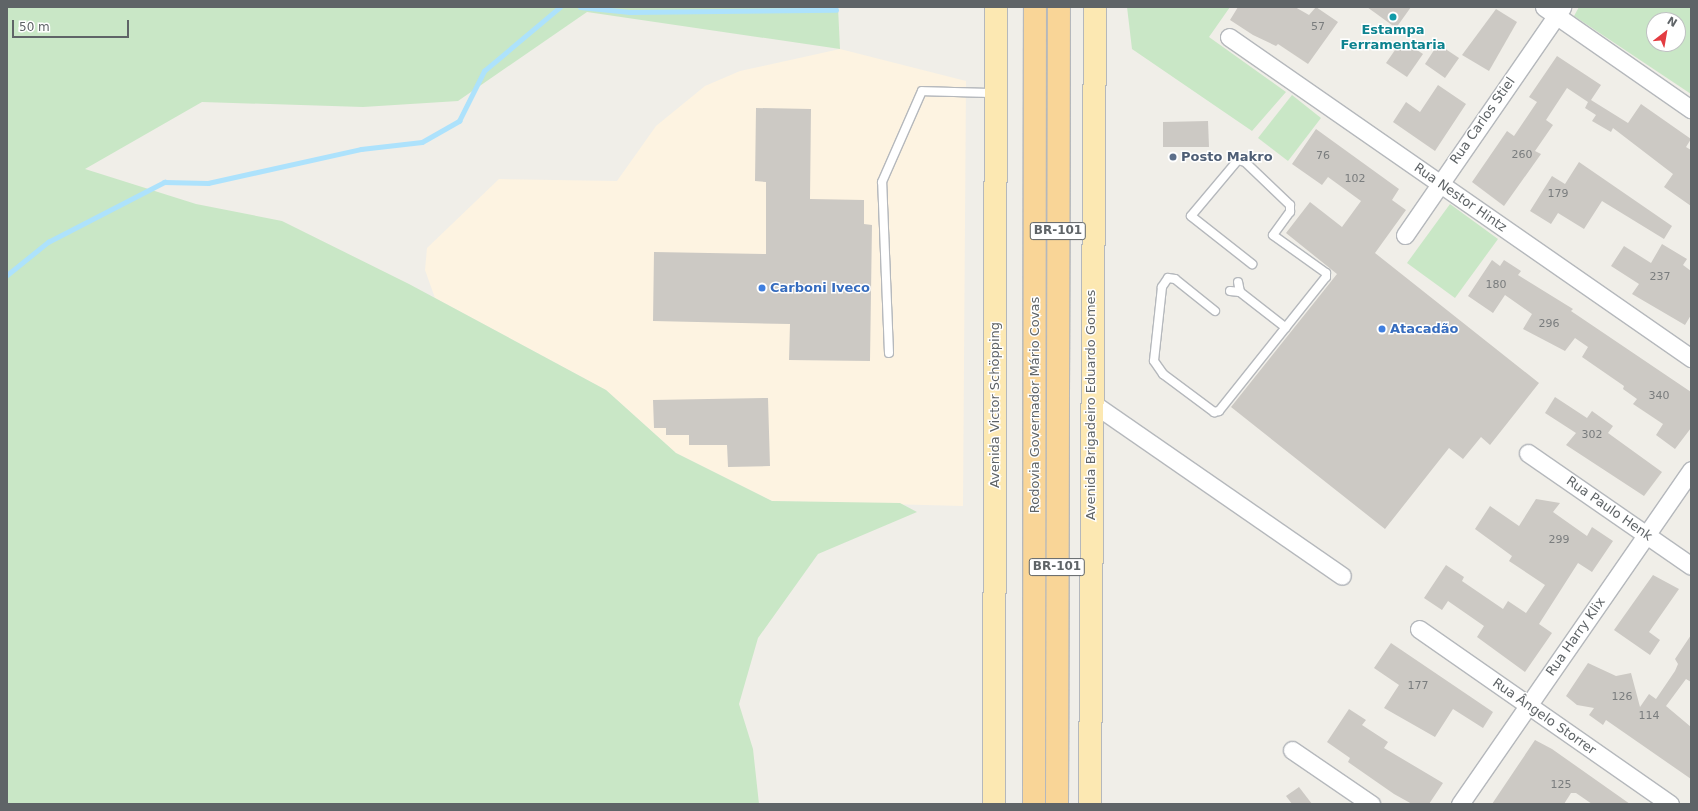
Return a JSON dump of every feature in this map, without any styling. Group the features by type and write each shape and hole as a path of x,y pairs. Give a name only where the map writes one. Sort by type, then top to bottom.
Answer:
{"highway":[{"name":"Rodovia Governador Mário Covas","path":"1034,804 1035,7"},
{"name":"Rodovia Governador Mário Covas","path":"1057,804 1060,11"}],"main road":[{"name":"Avenida Victor Schöpping","path":"994,804 996,7"},
{"name":"Avenida Brigadeiro Eduardo Gomes","path":"1090,804 1091,402 1095,7"}],"street":[{"path":"1554,10 1691,109"},
{"name":"Rua Carlos Stiel","path":"1405,235 1554,10"},
{"name":"Rua Nestor Hintz","path":"1229,37 1691,358"},
{"path":"1091,402 1342,576"},
{"name":"Rua Paulo Henk","path":"1528,453 1691,566"},
{"name":"Rua Harry Klix","path":"1460,804 1691,470"},
{"name":"Rua Ângelo Storrer","path":"1419,629 1670,804"},
{"path":"1292,750 1371,804"}],"lane":[{"path":"889,353 882,182 922,90 996,93"},
{"path":"1214,311 1175,279 1168,278 1162,287 1154,361 1164,374 1214,412 1219,411 1324,282 1326,273 1273,235 1290,212 1290,205 1245,162 1238,160 1191,216 1252,264"},
{"path":"1238,282 1240,292"},
{"path":"1230,291 1240,292 1286,328"}],"shaded area":[{"path":"840,49 966,81 963,506 772,501 676,453 606,390 435,298 425,270 427,248 499,179 617,181 656,126 705,86 740,71"}],"green space":[{"path":"7,7 838,7 840,49 587,12 458,101 363,107 202,102 85,169 196,204 282,221 409,284 606,390 676,453 772,501 900,503 917,512 818,554 758,638 739,704 753,749 759,804 7,804"},
{"path":"1127,7 1230,7 1209,37 1286,92 1252,131 1132,49"},
{"path":"1579,7 1691,7 1691,94 1574,16"},
{"path":"1292,95 1321,118 1288,161 1258,138"},
{"path":"1450,204 1498,239 1455,298 1407,263"}],"building":[{"path":"1238,7 1295,7 1309,15 1316,7 1338,22 1308,64 1278,44 1276,46 1253,35 1230,20"},
{"name":"Estampa Ferramentaria","path":"1367,7 1411,7 1396,28"},
{"path":"1496,9 1517,22 1489,71 1462,55"},
{"path":"1402,40 1423,54 1407,77 1386,63"},
{"path":"1438,44 1459,58 1445,78 1425,64"},
{"path":"1557,56 1601,85 1591,100 1628,123 1641,104 1691,139 1686,147 1691,150 1691,206 1664,187 1673,174 1613,128 1611,132 1592,121 1596,115 1585,108 1588,102 1567,88 1546,120 1553,125 1535,151 1541,154 1504,206 1472,182 1507,131 1514,136 1537,102 1529,97"},
{"path":"1438,85 1466,104 1435,151 1393,122 1406,102 1420,112"},
{"name":"Carboni Iveco","path":"756,108 811,109 810,199 864,200 864,224 872,225 870,361 789,360 790,324 653,321 654,252 766,254 766,182 755,181"},
{"path":"1208,121 1209,147 1163,147 1163,122"},
{"name":"Atacadão","path":"1316,129 1399,189 1392,200 1406,210 1375,253 1539,383 1490,445 1481,437 1463,459 1449,448 1385,529 1231,407 1337,274 1286,233 1310,202 1342,227 1361,201 1328,177 1322,185 1292,164"},
{"path":"1579,162 1672,226 1664,239 1602,201 1584,229 1558,213 1551,224 1530,211 1552,176 1565,184"},
{"path":"1662,244 1687,259 1683,265 1691,271 1691,315 1685,325 1632,294 1639,284 1611,266 1624,246 1651,263"},
{"path":"1492,260 1500,266 1504,260 1521,271 1518,275 1573,309 1571,311 1691,392 1691,428 1675,449 1656,435 1663,424 1633,404 1637,399 1623,389 1624,386 1582,357 1588,347 1575,338 1565,351 1523,329 1532,314 1505,295 1493,313 1468,296"},
{"path":"1555,397 1587,418 1592,411 1613,426 1608,433 1662,472 1644,496 1566,445 1576,433 1545,413"},
{"path":"768,398 770,466 728,467 727,445 689,445 689,435 666,435 666,428 654,428 653,400"},
{"path":"1536,499 1560,503 1553,512 1587,536 1592,527 1613,541 1592,572 1578,563 1539,624 1552,633 1525,672 1477,637 1484,626 1448,601 1442,610 1424,598 1446,565 1464,577 1462,581 1503,609 1508,601 1526,613 1545,585 1509,561 1512,556 1475,529 1490,506 1519,526"},
{"path":"1653,575 1679,589 1649,632 1660,640 1650,655 1614,630"},
{"path":"1691,635 1691,682 1686,679 1666,706 1691,727 1691,779 1606,720 1603,725 1589,715 1594,708 1577,705 1566,696 1588,663 1616,676 1631,673 1640,707 1649,694 1656,699 1675,671 1678,664 1675,659"},
{"path":"1391,643 1493,712 1483,728 1453,709 1435,737 1384,708 1399,685 1374,668"},
{"path":"1349,709 1366,720 1362,725 1388,742 1384,748 1443,783 1429,804 1412,804 1394,794 1348,762 1350,758 1327,742"},
{"path":"1535,740 1552,749 1630,804 1592,804 1576,793 1571,793 1564,804 1492,804"},
{"path":"1299,787 1312,804 1292,804 1286,796"}],"waterway":[{"path":"7,275 48,242 164,182 208,183 361,149 422,142 459,121 484,71 560,7"},
{"path":"580,7 630,12 836,10"}],"place":[{"name":"Estampa Ferramentaria","path":"1393,17"},
{"name":"Posto Makro","path":"1173,157"},
{"name":"Carboni Iveco","path":"762,288"},
{"name":"Atacadão","path":"1382,329"}]}
